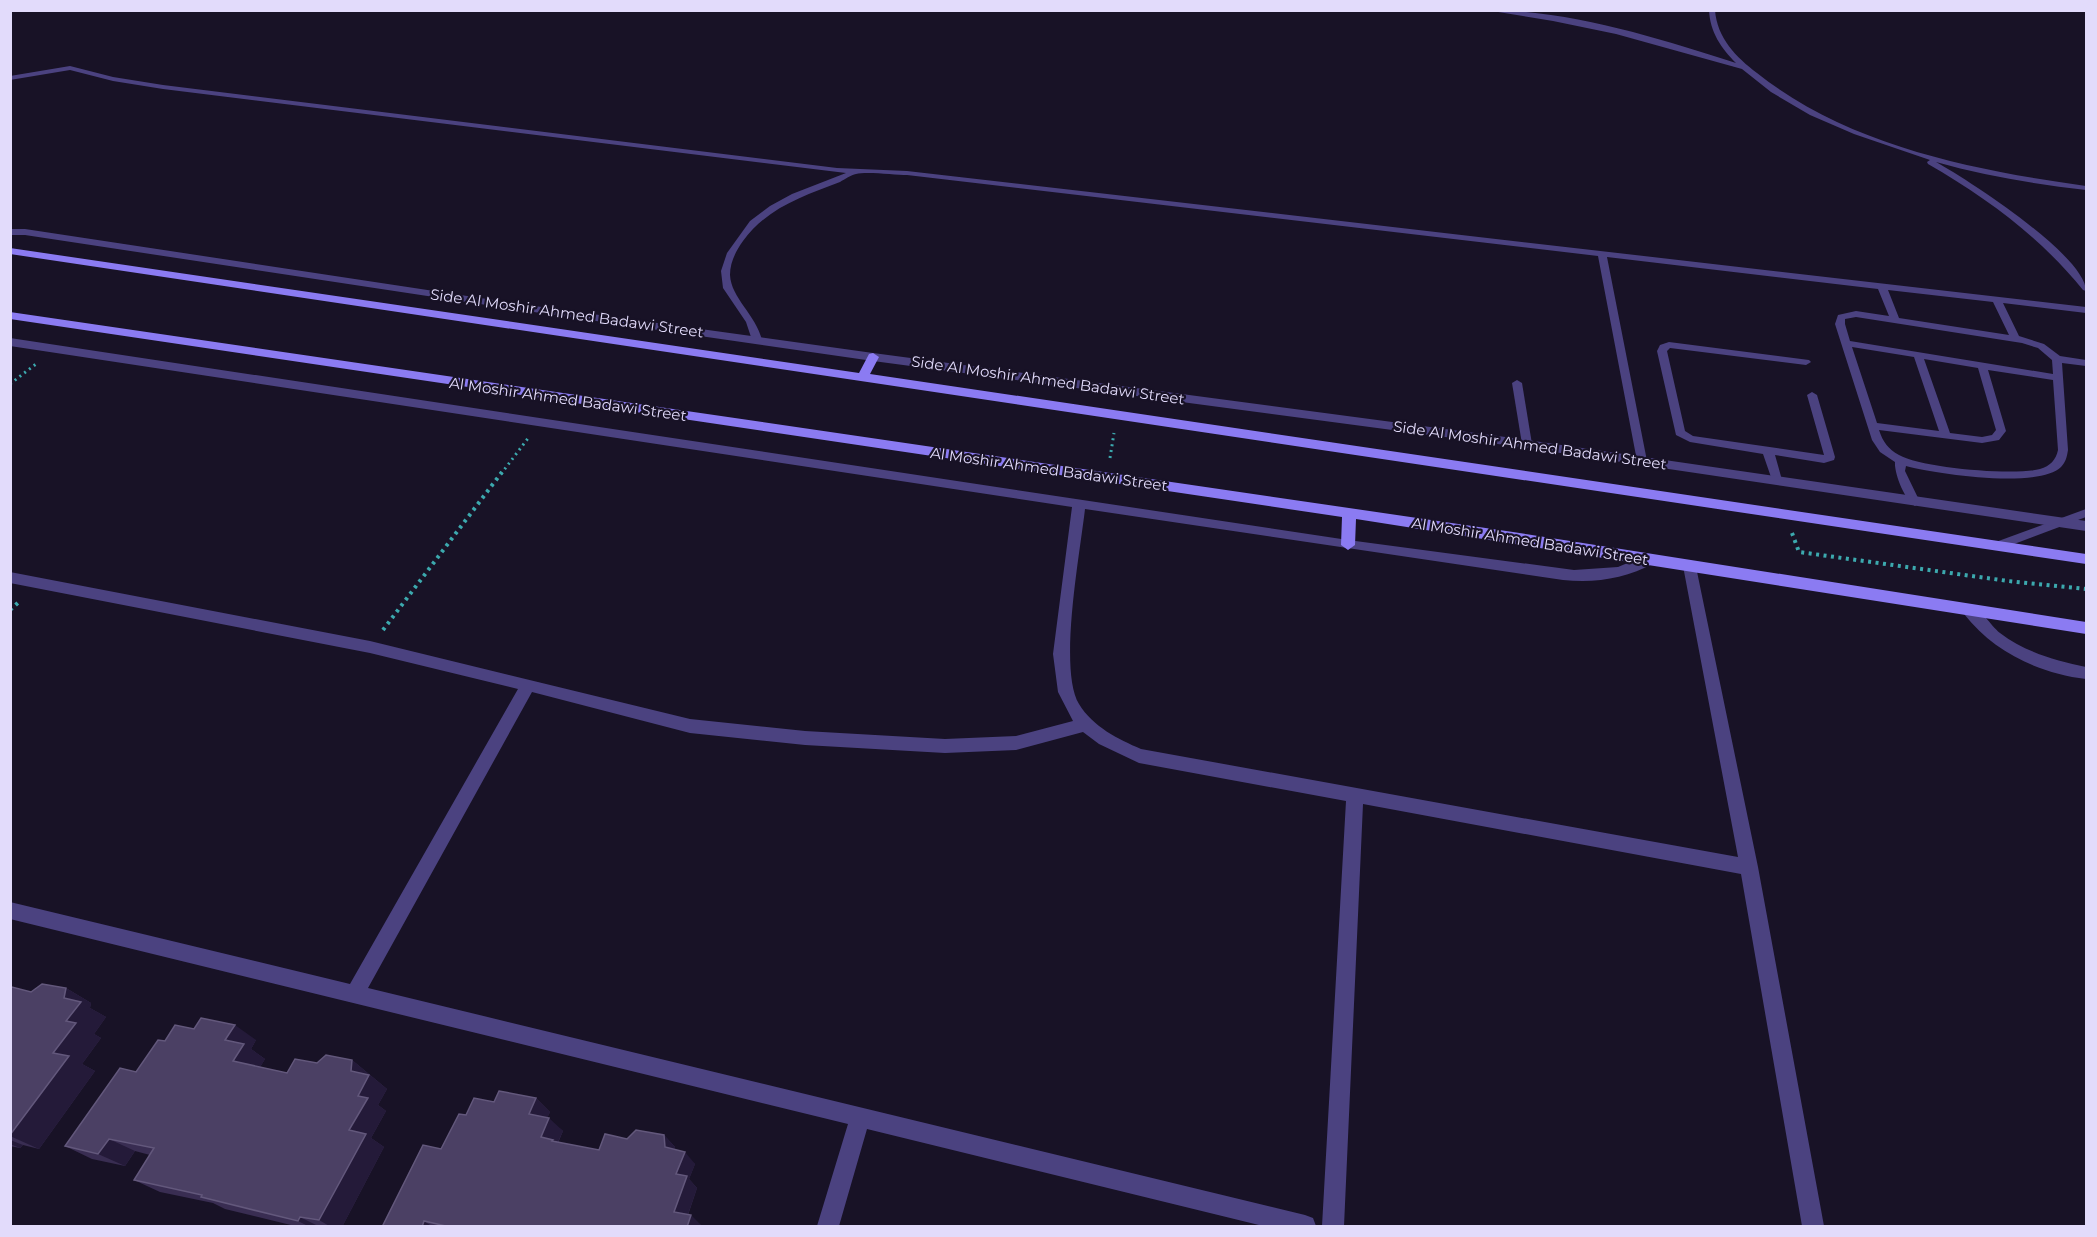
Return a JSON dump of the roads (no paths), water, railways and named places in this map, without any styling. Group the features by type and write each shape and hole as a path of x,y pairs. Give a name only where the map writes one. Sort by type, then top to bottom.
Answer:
{"street":[{"name":"Side Al Moshir Ahmed Badawi Street","path":"10,232 25,232 873,357 1642,460 2086,526"},
{"path":"10,251 1526,474 2086,559"},
{"name":"Al Moshir Ahmed Badawi Street","path":"10,315 1349,513 2086,628"},
{"path":"10,342 542,421 1079,505 1584,577 1621,573 1649,559"},
{"path":"862,378 873,357"},
{"path":"1079,505 1060,678 1069,703 1085,725 1109,743 1139,756 1749,867"},
{"path":"1348,545 1349,513"},
{"path":"1690,566 1749,867 1813,1227"},
{"path":"10,577 370,647 690,726 805,738 945,746 1016,743 1085,725"},
{"path":"1969,610 1988,632 2008,645 2055,666 2086,673"},
{"path":"355,994 528,685"},
{"path":"1333,1227 1355,795"},
{"path":"10,910 1305,1227"},
{"path":"828,1227 860,1118"}],"lane":[{"path":"972,10 1012,10"},
{"path":"1489,10 1548,17 1611,29 1666,43 1745,68"},
{"path":"1712,10 1717,35 1733,57 1779,93 1816,114 1851,130 1911,152 2013,177 2086,188"},
{"path":"10,78 70,68 113,79 163,87 703,154 855,171 907,173 2086,310"},
{"path":"1911,152 1968,184 2014,216 2049,246 2086,288"},
{"path":"757,340 753,322 729,292 725,273 730,255 753,222 771,207 855,171"},
{"path":"1602,255 1642,460"},
{"path":"1882,287 1895,320"},
{"path":"1997,300 2016,339"},
{"path":"2057,359 2063,450 2061,459 2055,467 2036,474 2012,475 1916,465 1901,460 1880,446 1839,320 1844,315 1856,314 2016,339 2041,346 2057,359 2086,363"},
{"path":"1846,343 2058,378"},
{"path":"1806,362 1669,345 1662,347 1680,433 1684,437 1816,459 1830,457 1812,395"},
{"path":"1918,355 1946,435"},
{"path":"1872,426 1989,440 1995,438 2001,431 1982,366"},
{"path":"1517,383 1527,444"},
{"path":"1768,452 1777,480"},
{"path":"1901,460 1900,471 1915,502"},
{"path":"1997,546 2065,523 2086,513"}]}
